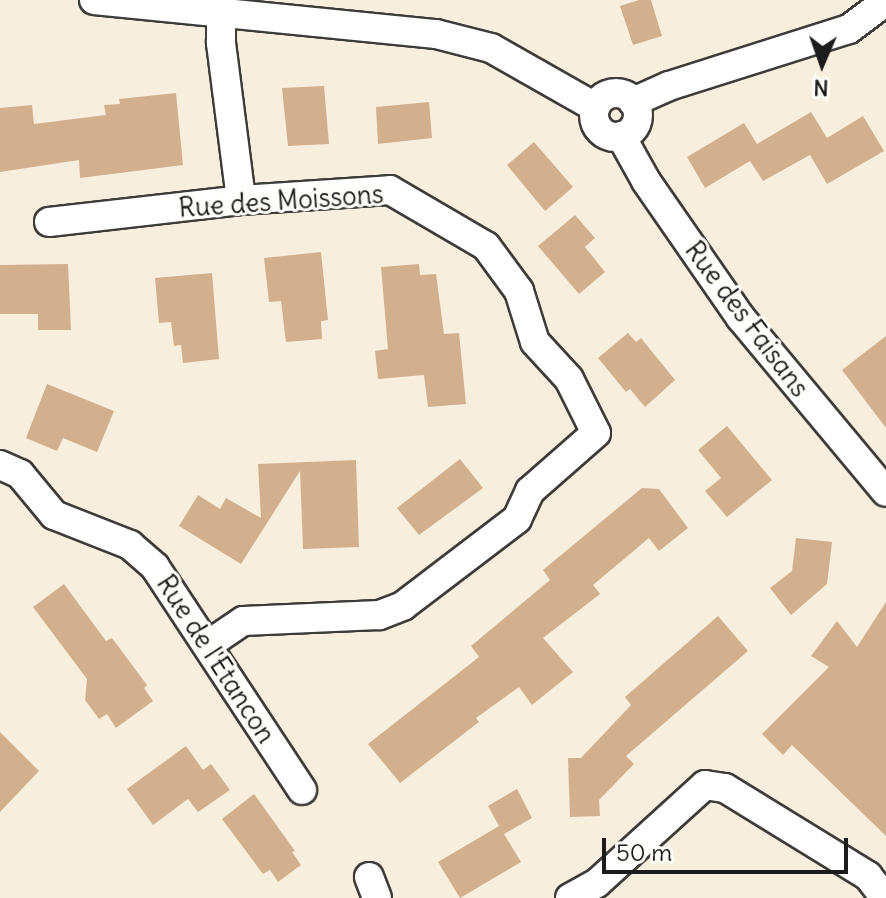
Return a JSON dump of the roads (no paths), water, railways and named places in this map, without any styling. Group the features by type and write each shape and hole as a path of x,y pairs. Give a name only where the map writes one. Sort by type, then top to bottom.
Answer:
{"street":[{"path":"94,0 221,14 306,10 436,34 491,48 595,107"},
{"path":"595,107 613,93 633,102 669,86 849,29 880,6"},
{"path":"221,14 221,43 241,200"},
{"path":"595,107 597,126 608,135 621,136 636,122 633,102"},
{"name":"Rue des Faisans","path":"621,136 646,181 741,318 886,492"},
{"name":"Rue des Moissons","path":"49,222 241,200 390,190 486,246 519,291 535,342 569,379 596,433 530,491 517,519 403,606 379,615 243,621 209,644"},
{"name":"Rue de l'Etancon","path":"0,465 20,474 54,515 130,545 155,567 209,644 302,790"},
{"path":"570,898 597,883 705,785 725,788 868,876 885,898"}]}
